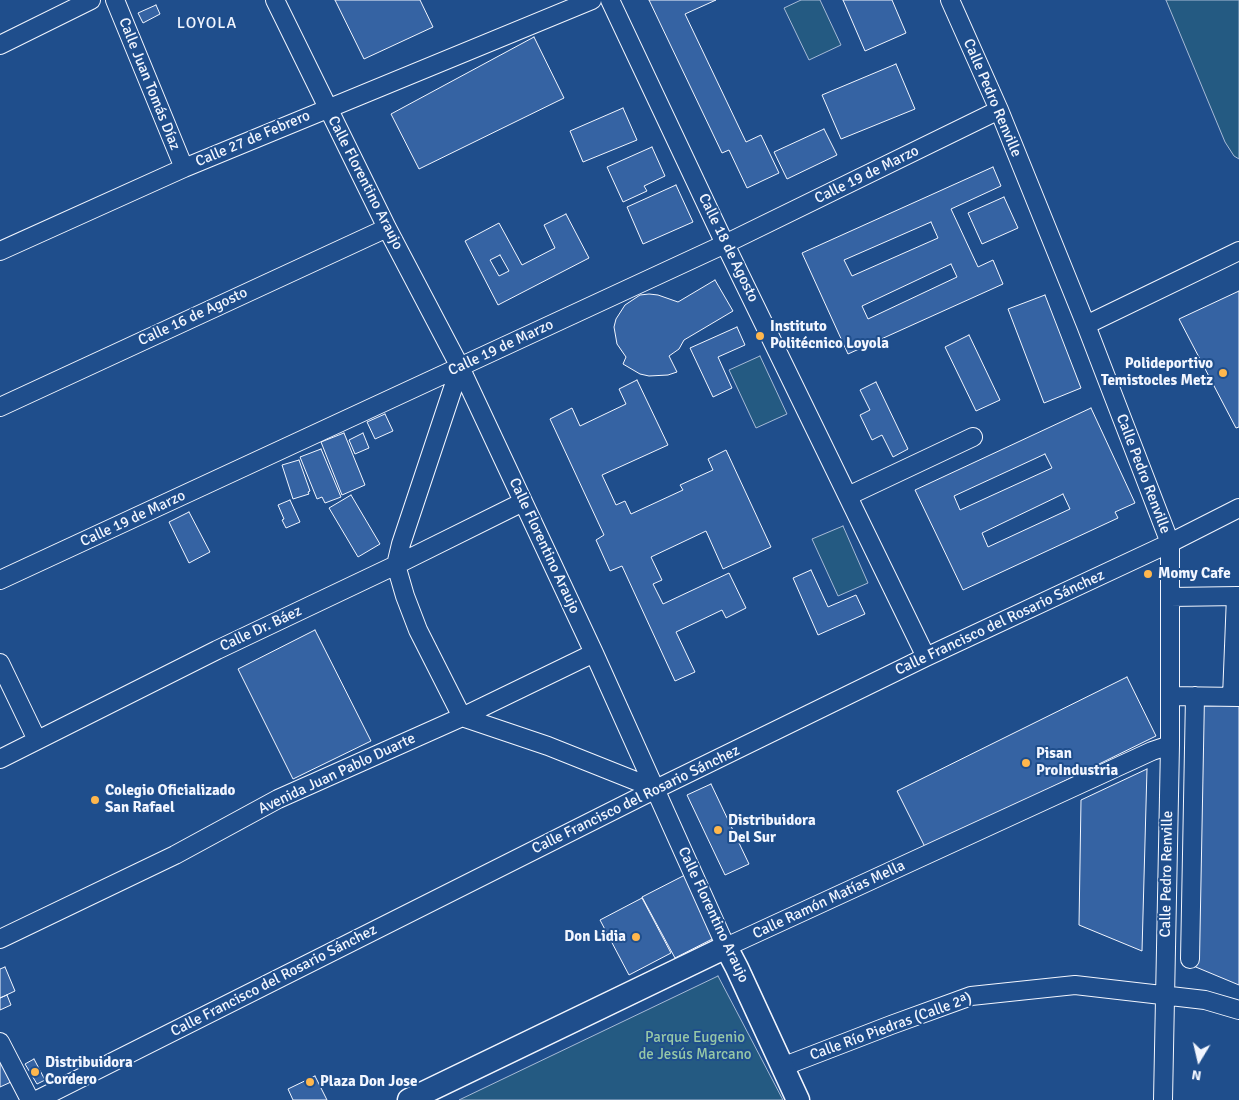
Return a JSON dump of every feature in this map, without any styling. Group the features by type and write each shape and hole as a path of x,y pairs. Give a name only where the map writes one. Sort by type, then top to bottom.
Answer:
{"main road":[{"name":"Calle Florentino Araujo","path":"726,948 798,1100"},
{"name":"Calle Ramón Matías Mella","path":"408,1100 726,948"}],"street":[{"path":"0,45 90,0"},
{"name":"Calle Juan Tomás Díaz","path":"115,0 184,168"},
{"name":"Calle Florentino Araujo","path":"275,0 387,228 460,368 594,652 726,948"},
{"name":"Calle 27 de Febrero","path":"0,251 184,168 592,0"},
{"name":"Calle 18 de Agosto","path":"610,0 725,244 926,657"},
{"name":"Calle Pedro Renville","path":"950,0 999,110 1086,325 1170,544 1170,745 1163,1100"},
{"name":"Calle 19 de Marzo","path":"0,580 725,244 999,110"},
{"name":"Calle 16 de Agosto","path":"0,407 387,228"},
{"path":"1086,325 1239,252"},
{"path":"460,368 401,544 396,566 418,630 462,717 558,749 656,789"},
{"path":"848,496 973,437"},
{"name":"Calle Dr. Báez","path":"0,759 217,650 396,566 523,502"},
{"name":"Calle Francisco del Rosario Sánchez","path":"37,1100 656,789 926,657 1170,544 1239,508"},
{"path":"1170,597 1238,596 1236,697 1170,696"},
{"name":"Avenida Juan Pablo Duarte","path":"0,939 175,855 278,799 462,717 594,652"},
{"path":"0,662 37,740"},
{"path":"1190,959 1195,696"},
{"name":"Calle Ramón Matías Mella","path":"726,948 1152,751 1170,745"},
{"name":"Calle Río Piedras (Calle 2ª)","path":"782,1067 972,996 1075,985 1206,1000 1239,1010"},
{"path":"0,1042 30,1100"}],"green space":[{"path":"801,0 820,0 841,45 809,60 784,8"},
{"path":"1166,0 1239,0 1239,159 1234,156 1225,142"},
{"path":"760,356 787,414 756,428 729,370"},
{"path":"843,526 868,583 838,596 812,539"},
{"name":"Parque Eugenio de Jesús Marcano","path":"718,976 783,1100 459,1100"}],"building":[{"path":"335,0 420,0 433,27 364,59"},
{"path":"649,0 716,0 685,14 746,142 761,135 779,173 747,188 729,150 722,153"},
{"path":"843,0 892,0 906,33 865,51"},
{"path":"156,5 160,14 143,23 138,13"},
{"path":"534,37 564,98 419,169 391,114"},
{"path":"896,64 915,109 841,139 822,95"},
{"path":"623,108 637,140 583,162 570,131"},
{"path":"824,129 837,155 787,179 774,152"},
{"path":"652,147 665,176 644,186 647,191 623,202 607,167"},
{"path":"993,167 1001,186 951,209 978,267 993,260 1003,284 848,354 802,253","holes":["931,222 938,238 852,276 844,260","951,264 957,277 868,319 862,306"]},
{"path":"676,185 693,222 643,244 627,207"},
{"path":"1004,197 1018,228 982,244 968,213"},
{"path":"566,214 589,258 498,305 465,241 499,223 522,265 555,248 544,225","holes":["500,255 509,271 499,276 490,260"]},
{"path":"715,280 733,311 684,340 679,349 669,356 677,372 668,375 649,376 640,374 623,364 626,357 617,344 614,327 616,319 625,305 640,295 649,294 678,302"},
{"name":"Polideportivo Temistocles Metz","path":"1239,291 1239,427 1236,428 1179,319"},
{"path":"1045,295 1081,388 1044,403 1008,309"},
{"path":"737,327 745,345 718,357 732,388 713,397 690,348"},
{"path":"969,335 1000,400 976,411 945,347"},
{"path":"637,380 668,445 602,475 616,505 625,501 631,514 683,490 680,485 713,470 708,459 726,450 771,547 723,569 706,531 651,557 662,580 653,584 663,604 729,573 746,608 726,618 722,610 676,632 695,672 675,681 622,566 610,571 596,540 604,535 550,419 572,408 580,426 626,404 619,389"},
{"path":"876,382 908,449 893,457 882,435 872,440 860,415 870,410 860,390"},
{"path":"1091,408 1135,503 1115,512 1118,518 963,590 915,490","holes":["1045,454 1052,468 960,510 954,496","1063,494 1070,509 988,547 982,533"]},
{"path":"385,414 393,431 375,439 367,422"},
{"path":"344,433 365,485 342,495 321,442"},
{"path":"363,433 369,448 355,454 349,440"},
{"path":"321,449 341,497 325,503 322,497 317,499 300,457"},
{"path":"299,460 310,491 308,492 309,494 293,499 282,465"},
{"path":"351,495 380,544 358,557 329,508"},
{"path":"290,500 300,522 286,528 278,505"},
{"path":"189,512 210,552 189,563 169,522"},
{"path":"811,570 828,607 856,595 865,614 818,635 793,578"},
{"path":"315,630 371,741 293,779 238,669"},
{"name":"Pisan ProIndustria","path":"1127,677 1156,736 926,849 897,791"},
{"path":"1199,705 1239,706 1239,985 1191,965"},
{"path":"1147,769 1142,951 1079,925 1081,800"},
{"name":"Distribuidora Del Sur","path":"711,784 749,864 725,875 687,795"},
{"path":"685,875 718,936 675,958 642,897"},
{"name":"Don Lidia","path":"642,898 671,953 629,975 600,920"},
{"path":"5,967 15,991 0,998 0,969"},
{"path":"7,995 11,1005 0,1010 0,998"},
{"name":"Distribuidora Cordero","path":"34,1059 45,1080 37,1084 25,1064"},
{"path":"0,1060 11,1082 0,1087"},
{"name":"Plaza Don Jose","path":"315,1076 327,1100 293,1100 288,1089"}],"place":[{"name":"Instituto Politécnico Loyola","path":"760,336"},
{"name":"Polideportivo Temistocles Metz","path":"1223,373"},
{"name":"Momy Cafe","path":"1148,574"},
{"name":"Pisan ProIndustria","path":"1026,763"},
{"name":"Colegio Oficializado San Rafael","path":"95,800"},
{"name":"Distribuidora Del Sur","path":"718,830"},
{"name":"Don Lidia","path":"636,937"},
{"name":"Distribuidora Cordero","path":"35,1072"},
{"name":"Plaza Don Jose","path":"310,1082"}],"district":[{"name":"LOYOLA","path":"207,24"}]}
